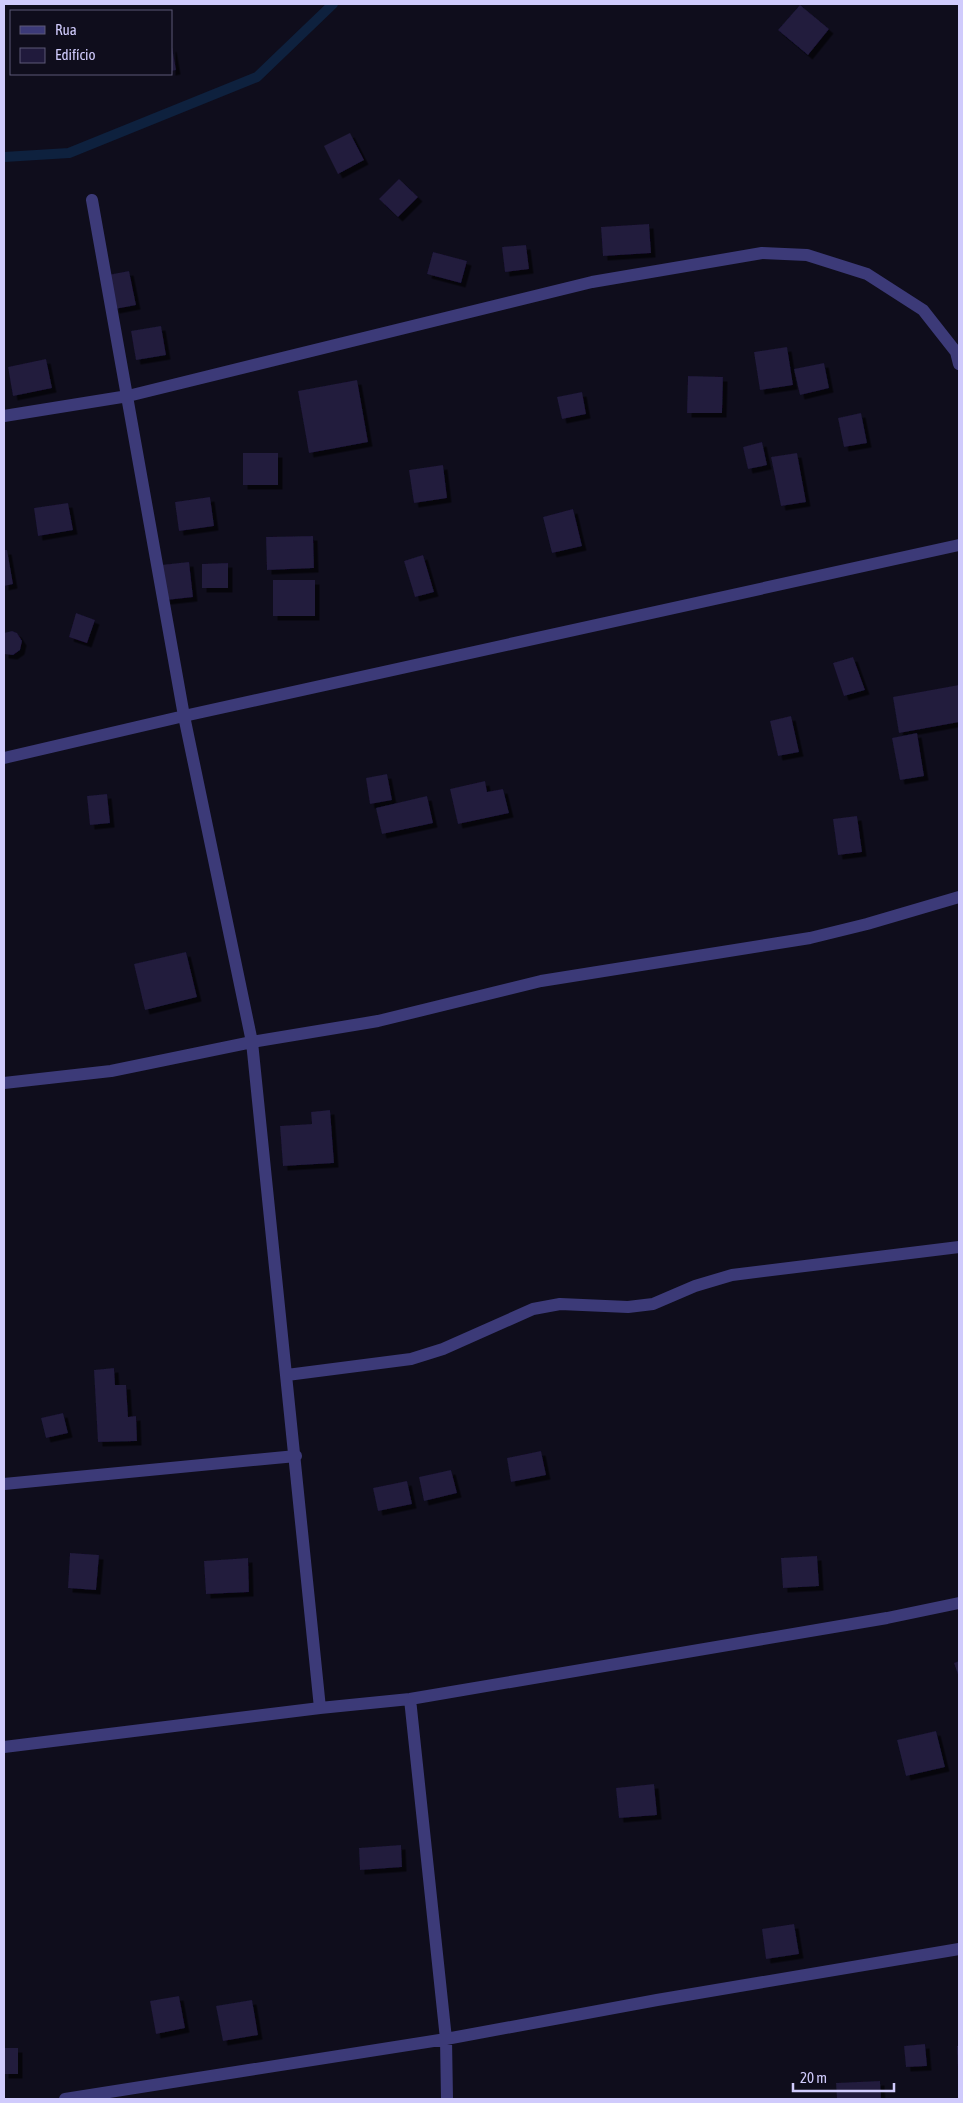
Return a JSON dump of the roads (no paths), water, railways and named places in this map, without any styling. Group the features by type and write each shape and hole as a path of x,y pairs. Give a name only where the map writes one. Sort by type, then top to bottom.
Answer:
{"street":[{"path":"92,200 184,716 252,1042 296,1456 320,1708"},
{"path":"4,416 128,396 592,282 762,253 807,255 867,274 923,310 956,352 959,364"},
{"path":"4,758 184,716 959,545"},
{"path":"4,1083 111,1071 252,1042 378,1022 541,981 810,938 867,924 959,897"},
{"path":"287,1375 411,1359 443,1349 533,1309 560,1304 628,1307 653,1304 695,1286 732,1275 959,1247"},
{"path":"4,1484 296,1456"},
{"path":"4,1747 320,1708 410,1699 888,1618 959,1603"},
{"path":"410,1699 446,2039 447,2099"},
{"path":"65,2099 446,2039 657,2000 959,1948"}],"waterway":[{"path":"4,157 69,153 257,77 333,4"}]}
